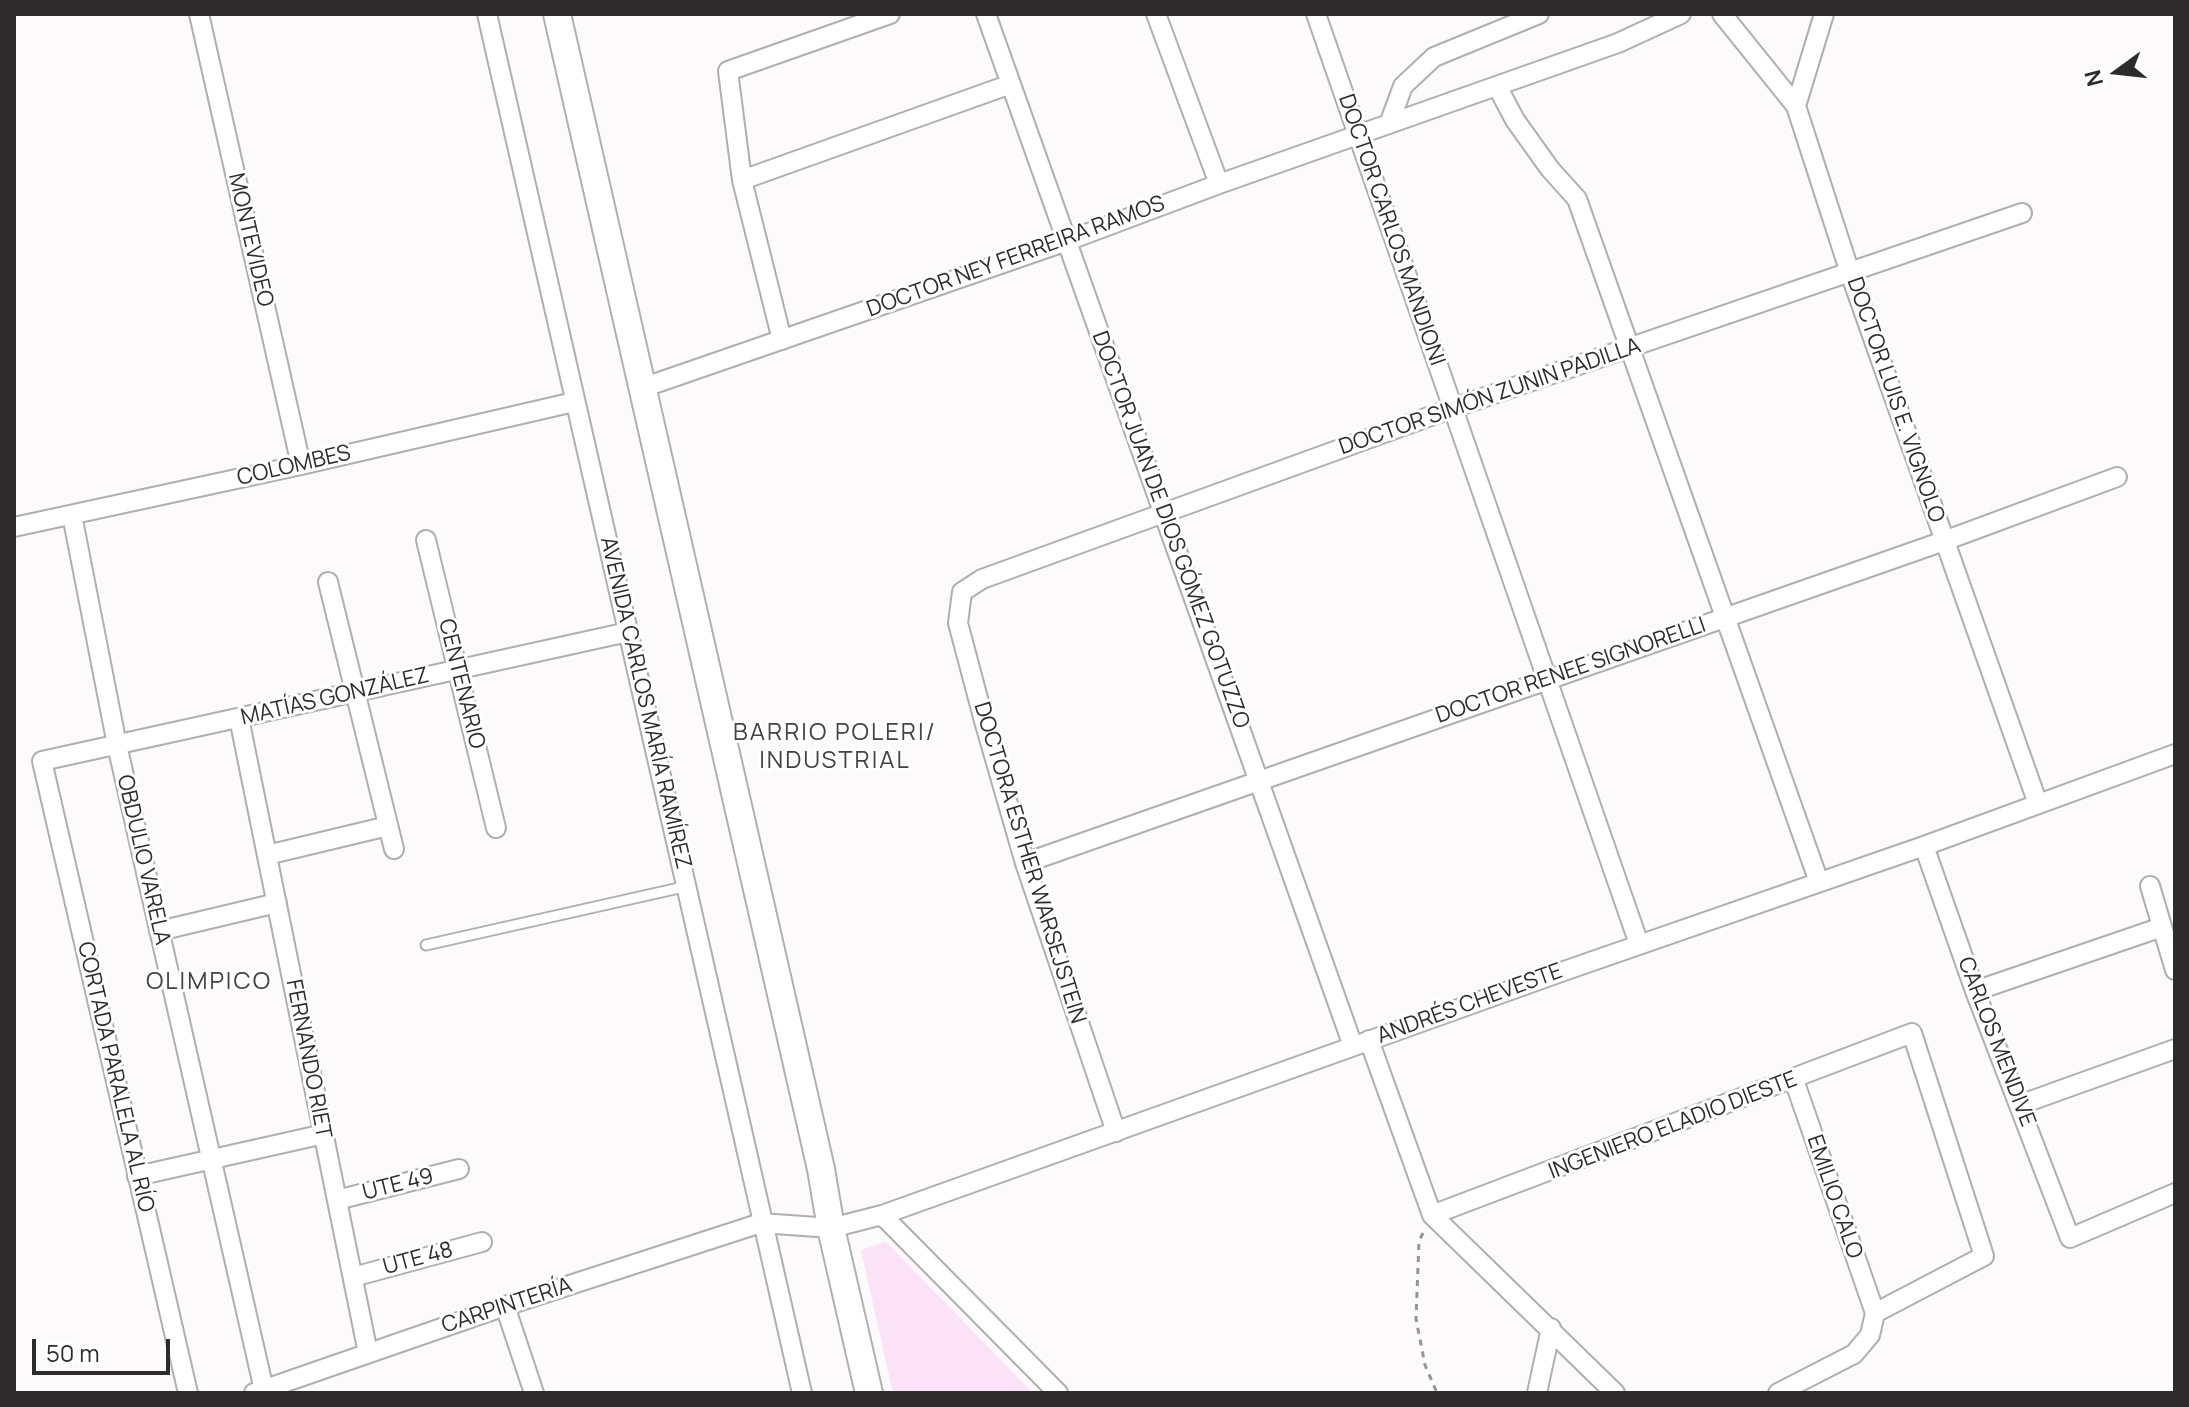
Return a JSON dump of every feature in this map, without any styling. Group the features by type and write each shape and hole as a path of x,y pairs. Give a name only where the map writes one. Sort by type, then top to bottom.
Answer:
{"street":[{"name":"MONTEVIDEO","path":"199,14 301,465"},
{"name":"AVENIDA CARLOS MARÍA RAMÍREZ","path":"487,14 802,1393"},
{"path":"557,14 821,1169 831,1228 869,1393"},
{"path":"782,340 742,180 728,71 890,14"},
{"name":"DOCTOR JUAN DE DIOS GÓMEZ GOTUZZO","path":"986,14 1259,780 1361,1043 1432,1215"},
{"path":"1156,14 1219,184"},
{"name":"DOCTOR CARLOS MANDIONI","path":"1316,14 1639,944"},
{"path":"1389,124 1403,86 1434,57 1539,14"},
{"name":"DOCTOR NEY FERREIRA RAMOS","path":"642,388 1067,241 1618,43 1681,14"},
{"name":"DOCTOR LUIS E. VIGNOLO","path":"1722,14 1796,106 1850,273 2038,804"},
{"path":"1796,106 1824,14"},
{"path":"742,180 1011,84"},
{"path":"1497,86 1515,120 1550,169 1577,199 1819,882"},
{"name":"DOCTOR SIMÓN ZUNIN PADILLA","path":"962,592 982,579 1453,408 2022,213"},
{"name":"COLOMBES","path":"14,527 574,402"},
{"name":"DOCTOR RENEE SIGNORELLI","path":"1025,863 1944,541 2117,477"},
{"name":"OBDULIO VARELA","path":"72,515 117,745 212,1159 259,1391"},
{"name":"CENTENARIO","path":"426,540 496,828"},
{"path":"328,582 394,849"},
{"name":"DOCTORA ESTHER WARSEJSTEIN","path":"962,592 958,623 1025,863 1116,1132"},
{"name":"MATÍAS GONZÁLEZ","path":"42,761 628,632"},
{"name":"FERNANDO RIET","path":"239,718 368,1353"},
{"name":"ANDRÉS CHEVESTE","path":"761,1223 831,1228 882,1215 2175,754"},
{"name":"CORTADA PARALELA AL RÍO","path":"42,761 188,1393"},
{"path":"267,855 388,826"},
{"name":"CARLOS MENDIVE","path":"1924,846 1975,991 2070,1238 2175,1193"},
{"path":"2150,886 2175,970"},
{"path":"159,931 277,903"},
{"path":"1975,991 2162,927"},
{"name":"INGENIERO ELADIO DIESTE","path":"1432,1215 1912,1033 1984,1256 1875,1313"},
{"path":"2019,1105 2175,1049"},
{"name":"EMILIO CALO","path":"1794,1080 1875,1313"},
{"path":"137,1176 324,1134"},
{"name":"UTE 49","path":"337,1200 459,1169"},
{"path":"882,1215 1058,1393"},
{"path":"1432,1215 1615,1393"},
{"name":"CARPINTERÍA","path":"259,1391 505,1306 761,1223"},
{"name":"UTE 48","path":"353,1277 482,1242"},
{"path":"505,1306 534,1393"},
{"path":"1778,1393 1854,1354 1870,1335 1875,1313"},
{"path":"1537,1393 1551,1328"}],"lane":[{"path":"426,945 688,886"}],"path":[{"path":"1432,1215 1419,1241 1416,1319 1425,1365 1437,1393"}],"shaded area":[{"path":"886,1242 1033,1393 893,1393 861,1250"}],"district":[{"name":"BARRIO POLERI/ INDUSTRIAL","path":"835,747"},
{"name":"OLIMPICO","path":"209,982"}]}
